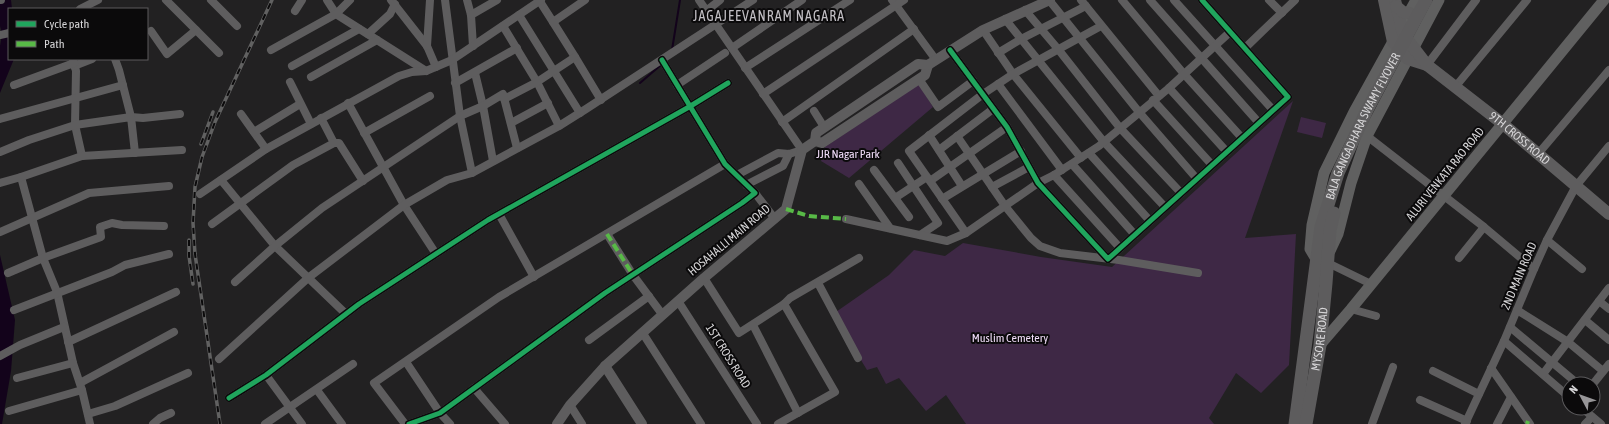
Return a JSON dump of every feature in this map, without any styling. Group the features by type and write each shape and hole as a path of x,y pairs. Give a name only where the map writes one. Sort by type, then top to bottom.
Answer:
{"highway":[{"name":"BALA GANGADHARA SWAMY FLYOVER","path":"1324,259 1325,229 1338,173 1367,110 1426,0"},
{"path":"1325,229 1342,174 1374,108 1433,0"},
{"name":"MYSORE ROAD","path":"1306,424 1320,345 1324,259"},
{"name":"MYSORE ROAD","path":"1295,424 1324,259"}],"main road":[{"path":"1384,0 1393,42 1408,60 1427,65"},
{"path":"1416,0 1354,112 1324,174 1312,225 1310,249 1324,259 1338,234 1351,183 1366,136 1439,0"},
{"name":"ALURI VENKATA RAO ROAD","path":"1320,345 1352,309 1604,0"},
{"path":"1395,3 1403,12 1409,13"},
{"path":"1395,3 1403,34 1427,65"},
{"name":"9TH CROSS ROAD","path":"1427,65 1503,124 1609,214"}],"street":[{"path":"166,0 219,53"},
{"path":"210,0 237,26"},
{"path":"295,11 302,0"},
{"path":"327,0 336,14 426,71"},
{"path":"271,50 336,14 350,0"},
{"path":"427,46 430,0"},
{"path":"445,0 460,116 472,173"},
{"path":"467,0 473,46"},
{"path":"200,194 266,149 348,103 399,76 412,72 426,71 452,60 540,0 601,100"},
{"path":"553,22 585,0"},
{"path":"699,0 715,25 728,50 745,68 802,150"},
{"path":"706,11 720,0"},
{"path":"219,359 308,278 404,205 447,180 472,173 560,126 667,59 753,0"},
{"path":"677,85 802,0"},
{"path":"745,68 850,0"},
{"path":"763,94 894,3 904,0"},
{"path":"815,141 822,143 919,79 925,75 932,63 983,30 1049,0 1139,112 1196,179"},
{"path":"1122,0 1184,74 1242,138"},
{"path":"1150,0 1259,123"},
{"path":"1174,0 1273,110"},
{"path":"1108,259 1288,97 1202,0"},
{"path":"1269,0 1282,13"},
{"path":"1245,48 1295,0"},
{"path":"1427,65 1476,0"},
{"path":"1456,86 1527,0"},
{"path":"470,15 492,1"},
{"path":"393,2 427,46 436,67"},
{"path":"368,34 390,14 393,2"},
{"path":"894,3 914,29 932,63"},
{"path":"998,52 1063,18 1083,3 1156,98 1212,165"},
{"path":"83,8 95,4"},
{"path":"1025,10 1058,49 1120,128 1181,193"},
{"path":"519,15 580,113"},
{"path":"1005,19 1104,142 1166,207"},
{"path":"503,26 537,82 560,126"},
{"path":"966,233 909,151 983,94 1013,74 1101,26"},
{"path":"292,66 359,29"},
{"path":"782,122 914,29"},
{"path":"151,30 167,54 196,30"},
{"path":"983,30 1013,74 1081,158"},
{"path":"846,219 947,241 966,233 1038,183 1072,164 1104,142 1169,88 1230,32"},
{"path":"311,77 377,40"},
{"path":"455,83 517,48"},
{"path":"950,50 1007,127 1038,183 1108,259"},
{"path":"504,99 537,82 575,57"},
{"path":"667,59 677,85 689,107 725,164 755,193 775,219"},
{"path":"14,85 74,63 88,60"},
{"path":"115,60 131,117 135,153"},
{"path":"74,63 76,98 75,125 82,156"},
{"path":"737,175 778,153 789,154 802,150 815,141 816,133 824,127 912,68 918,64 932,63"},
{"path":"912,68 938,107 973,81"},
{"path":"1538,154 1609,70"},
{"path":"474,73 483,106 493,161"},
{"path":"290,82 310,124"},
{"path":"229,398 266,375 346,314 499,214 689,107 728,83"},
{"path":"998,84 1062,170"},
{"path":"0,119 123,85"},
{"path":"1169,88 1227,152"},
{"path":"235,282 275,246 322,208 460,116 483,106 503,94 518,148"},
{"path":"364,133 430,96"},
{"path":"348,103 404,205 436,254"},
{"path":"511,123 548,103"},
{"path":"254,132 300,104"},
{"path":"939,150 993,109"},
{"path":"814,111 824,127"},
{"path":"0,152 29,140 75,125 131,117 143,118 180,114"},
{"path":"241,114 266,149"},
{"path":"322,118 334,143"},
{"path":"895,198 913,186 950,167 1007,127"},
{"path":"929,135 962,186"},
{"path":"957,136 1005,206 1031,238 1040,246 1060,253 1198,273"},
{"path":"1366,136 1484,227 1534,269"},
{"path":"212,224 293,164 334,143 339,144 363,180"},
{"name":"2ND MAIN ROAD","path":"1466,422 1504,341 1547,240 1576,186 1609,146"},
{"path":"0,183 21,178 82,156 182,150"},
{"name":"HOSAHALLI MAIN ROAD","path":"557,424 570,406 605,366 662,314 786,209 802,150"},
{"path":"942,199 1021,151"},
{"path":"1089,153 1150,221"},
{"path":"746,185 782,166 789,154"},
{"path":"898,163 938,223 920,235"},
{"path":"405,424 374,383 499,297 725,164"},
{"path":"1072,164 1135,235"},
{"path":"992,187 1029,167"},
{"path":"874,170 909,217"},
{"path":"1054,175 1120,248"},
{"path":"21,178 43,258 57,292 73,364 81,386 90,424"},
{"path":"221,180 275,246 346,314"},
{"path":"859,184 890,228"},
{"path":"0,232 90,193 169,186"},
{"path":"409,424 440,413 605,293 755,193"},
{"path":"499,214 534,277"},
{"path":"8,273 43,258 101,237 100,228 112,222 122,225 164,226"},
{"path":"1459,258 1484,227"},
{"path":"607,234 633,275 662,314"},
{"path":"1547,240 1582,269"},
{"path":"14,310 57,292 112,272 125,265 169,254"},
{"path":"704,278 739,333 784,304 790,298 859,258"},
{"path":"1324,259 1371,284"},
{"path":"818,283 858,358"},
{"path":"1543,374 1609,288"},
{"path":"68,342 176,292"},
{"path":"589,340 648,296"},
{"name":"1ST CROSS ROAD","path":"678,301 757,424"},
{"path":"1599,301 1609,309"},
{"path":"778,424 835,392 784,304"},
{"path":"1352,309 1376,316"},
{"path":"1517,310 1568,342 1603,371"},
{"path":"1585,320 1609,340"},
{"path":"752,325 798,413"},
{"path":"0,356 20,345 64,327"},
{"path":"1510,327 1569,376"},
{"path":"9,411 81,386 174,332"},
{"path":"642,332 701,424"},
{"path":"1504,341 1561,390"},
{"path":"406,362 440,413 450,424"},
{"path":"17,378 73,364"},
{"path":"265,424 317,390 353,364"},
{"path":"1599,376 1609,364"},
{"path":"605,366 642,424"},
{"path":"1372,424 1393,367"},
{"path":"1491,368 1528,423"},
{"path":"1433,371 1479,394"},
{"path":"88,414 115,406 188,373"},
{"path":"266,375 302,424"},
{"path":"474,388 505,424"},
{"path":"317,390 342,424"},
{"path":"1497,424 1511,397"},
{"path":"1420,400 1466,422"},
{"path":"570,406 582,424"},
{"path":"153,424 160,418 171,413"},
{"path":"1585,424 1592,416 1601,424"}],"green space":[{"name":"JJR Nagar Park","path":"918,83 933,107 849,178 821,161 825,147"},
{"name":"Muslim Cemetery","path":"1293,101 1245,238 1296,234 1289,365 1261,393 1236,373 1209,418 1214,424 966,424 946,395 926,411 899,378 886,384 877,367 867,370 833,314 889,275 914,250 945,256 963,243 1041,257 1112,267"},
{"path":"1301,117 1326,123 1322,138 1297,132"}],"shaded area":[{"path":"0,0 11,0 12,8 8,8 8,60 14,60 0,93 0,46 2,34 0,26"},
{"path":"0,255 15,320 11,371 2,424 0,424"}],"waterway":[{"path":"672,50 680,0"},
{"path":"640,83 662,64"}],"railway":[{"path":"220,424 195,254 193,223 195,187 202,157 215,122 272,0"},
{"path":"201,144 213,112"},
{"path":"189,240 189,256 193,284"}],"marked path":[{"path":"786,209 809,216 846,219"},
{"path":"607,234 633,275"}],"cycle path":[{"path":"950,50 1007,127 1038,183 1108,259 1288,97 1202,0"},
{"path":"409,424 440,413 605,293 755,193 725,164 662,60"},
{"path":"229,398 266,375 359,304 488,220 689,107 728,83"}],"district":[{"name":"JAGAJEEVANRAM NAGARA","path":"769,16"}]}
